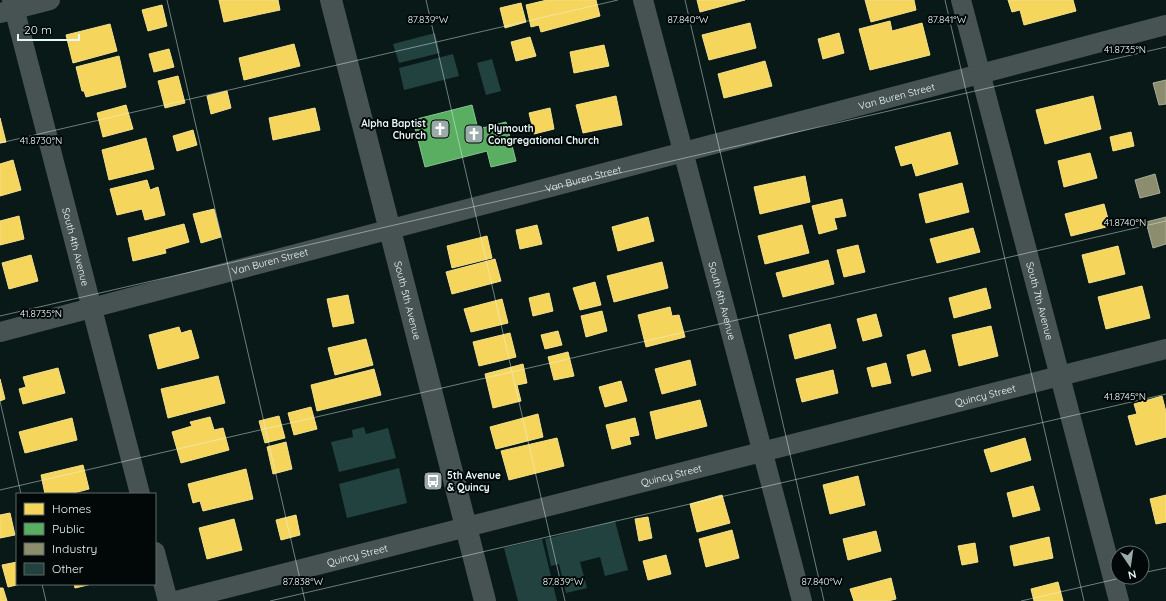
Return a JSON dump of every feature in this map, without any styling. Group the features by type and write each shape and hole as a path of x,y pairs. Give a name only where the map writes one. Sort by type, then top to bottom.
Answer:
{"street":[{"path":"9,7 50,0"},
{"name":"South 5th Avenue","path":"331,0 485,601"},
{"name":"South 6th Avenue","path":"643,0 802,601"},
{"name":"South 7th Avenue","path":"961,0 1119,601"},
{"name":"South 4th Avenue","path":"9,7 140,493"},
{"name":"Van Buren Street","path":"0,332 1166,25"},
{"name":"Quincy Street","path":"176,601 1166,349"},
{"path":"156,556 168,601"}],"building: Homes":[{"path":"219,0 278,0 280,10 224,22"},
{"path":"547,0 596,0 600,16 541,32 539,25 531,27 526,5"},
{"path":"697,0 745,0 700,12"},
{"path":"865,0 914,0 916,10 871,22"},
{"path":"1008,0 1073,0 1076,11 1024,25 1020,10 1012,12"},
{"path":"521,3 526,22 505,28 500,8"},
{"path":"162,5 167,26 148,31 142,10"},
{"path":"890,21 892,31 922,23 930,55 870,70 859,29"},
{"path":"750,23 756,48 709,60 702,35"},
{"path":"110,24 117,51 73,63 66,35"},
{"path":"839,33 844,53 823,59 818,39"},
{"path":"530,37 536,56 516,61 511,42"},
{"path":"294,44 300,66 244,80 239,58"},
{"path":"604,45 609,66 574,73 570,52"},
{"path":"169,49 174,67 154,72 149,54"},
{"path":"119,56 126,87 86,97 84,91 82,91 76,67"},
{"path":"765,61 772,86 724,98 718,74"},
{"path":"178,76 185,103 165,108 158,81"},
{"path":"227,91 231,108 211,114 207,96"},
{"path":"616,96 622,125 583,133 576,105"},
{"path":"1093,96 1101,129 1045,144 1036,110"},
{"path":"126,105 133,129 103,137 97,113"},
{"path":"315,108 320,130 273,140 269,118"},
{"path":"550,108 554,129 534,134 529,113"},
{"path":"0,118 6,142 0,143"},
{"path":"193,130 197,145 177,151 173,136"},
{"path":"950,132 958,164 916,176 912,163 901,166 895,147"},
{"path":"1131,132 1134,146 1113,151 1110,137"},
{"path":"146,138 154,169 109,180 102,150"},
{"path":"1090,153 1097,178 1064,187 1058,161"},
{"path":"13,160 21,190 0,196 0,164"},
{"path":"805,176 810,202 760,214 754,187"},
{"path":"147,180 150,190 158,187 165,215 145,220 142,209 117,215 110,189"},
{"path":"962,183 969,212 926,223 919,194"},
{"path":"842,199 846,216 834,218 837,229 819,234 812,206"},
{"path":"1104,204 1110,226 1071,236 1065,214"},
{"path":"214,209 221,237 201,243 193,214"},
{"path":"19,216 24,239 0,245 0,221"},
{"path":"648,217 654,241 618,251 612,227"},
{"path":"184,224 189,242 165,249 166,253 133,261 128,238"},
{"path":"537,225 542,244 520,249 516,230"},
{"path":"802,225 809,253 765,264 758,236"},
{"path":"973,228 980,252 937,263 930,239"},
{"path":"487,236 492,258 452,268 447,246"},
{"path":"858,245 865,272 844,277 837,250"},
{"path":"1118,246 1125,274 1089,283 1082,255"},
{"path":"31,255 38,281 9,289 2,263"},
{"path":"495,259 501,281 452,294 446,272"},
{"path":"828,260 834,284 783,297 776,273"},
{"path":"662,262 668,288 614,302 607,276"},
{"path":"595,282 601,305 580,310 573,288"},
{"path":"1142,286 1150,318 1106,329 1098,297"},
{"path":"986,288 991,308 954,318 949,298"},
{"path":"549,293 553,311 533,316 529,298"},
{"path":"348,295 354,323 333,327 327,299"},
{"path":"502,299 508,323 471,332 464,309"},
{"path":"670,307 672,316 679,315 685,337 646,347 638,315"},
{"path":"602,311 607,331 586,337 581,316"},
{"path":"876,314 882,336 863,341 857,319"},
{"path":"830,324 836,348 795,359 789,335"},
{"path":"991,326 998,356 959,366 952,335"},
{"path":"179,327 181,333 191,330 199,358 158,369 149,335"},
{"path":"558,331 562,345 545,349 541,335"},
{"path":"510,333 516,357 479,366 473,342"},
{"path":"366,339 373,365 335,375 328,348"},
{"path":"925,350 931,371 912,376 907,355"},
{"path":"568,352 574,376 554,380 548,357"},
{"path":"690,360 696,385 662,394 655,369"},
{"path":"886,363 891,383 872,387 867,368"},
{"path":"523,364 527,383 517,385 521,401 493,408 485,374"},
{"path":"58,368 65,393 23,404 19,389 26,387 23,377"},
{"path":"374,369 381,395 317,411 311,385"},
{"path":"833,370 838,393 802,402 796,379"},
{"path":"218,376 225,403 168,418 161,389"},
{"path":"0,379 5,399 0,401"},
{"path":"621,381 627,401 605,407 599,387"},
{"path":"1162,396 1166,412 1166,437 1136,445 1128,416 1137,414 1134,404"},
{"path":"700,400 707,426 656,439 650,412"},
{"path":"311,407 317,429 294,435 288,413"},
{"path":"538,414 543,437 496,449 490,427"},
{"path":"279,416 285,438 265,443 259,421"},
{"path":"210,417 214,430 223,428 229,450 181,463 172,432 192,426 190,422"},
{"path":"72,418 77,440 25,453 19,432"},
{"path":"635,418 639,435 629,437 631,444 612,449 606,425"},
{"path":"557,438 564,466 509,480 501,451"},
{"path":"1025,438 1031,460 991,472 984,450"},
{"path":"286,442 292,469 273,474 267,447"},
{"path":"83,465 89,489 74,493 45,493 41,475"},
{"path":"246,469 253,499 203,511 200,501 193,503 188,484"},
{"path":"858,476 865,505 830,514 823,485"},
{"path":"1033,486 1040,510 1013,517 1007,493"},
{"path":"722,495 730,523 697,532 690,504"},
{"path":"1166,495 1166,522 1156,524 1150,499"},
{"path":"10,513 15,535 0,538 0,515"},
{"path":"296,515 300,535 281,540 276,520"},
{"path":"648,517 652,538 639,541 635,519"},
{"path":"234,519 242,550 207,559 199,528"},
{"path":"732,530 739,558 706,567 699,539"},
{"path":"876,531 881,551 848,560 843,539"},
{"path":"1049,537 1053,558 1014,566 1010,546"},
{"path":"975,543 978,562 962,565 958,546"},
{"path":"666,555 671,574 648,580 643,561"},
{"path":"16,562 17,585 8,587 2,565"},
{"path":"891,578 896,599 888,601 854,601 850,589"},
{"path":"1058,582 1063,601 1034,601 1031,589"},
{"path":"74,585 88,585 75,588"},
{"path":"0,588 3,588 7,601 0,601"}],"building: Public":[{"path":"472,105 478,129 506,122 516,161 491,167 487,151 425,167 413,120"}],"building: Industry":[{"path":"1166,80 1166,104 1159,105 1153,83"},
{"path":"1155,174 1160,193 1140,198 1135,180"},
{"path":"1166,217 1166,244 1153,248 1146,222"}],"building: Other":[{"path":"435,33 440,53 399,63 393,44"},
{"path":"453,54 459,76 404,90 399,68"},
{"path":"492,59 501,91 486,95 477,63"},
{"path":"364,427 366,434 388,428 396,458 339,472 331,442 353,437 352,430"},
{"path":"399,468 407,503 347,518 339,484"},
{"path":"615,521 628,570 605,576 600,557 580,562 587,588 566,593 559,564 551,566 545,539"},
{"path":"542,539 557,601 518,601 504,548"}],"place":[{"name":"Alpha Baptist Church","path":"440,129"},
{"name":"Plymouth Congregational Church","path":"474,134"},
{"name":"5th Avenue & Quincy","path":"433,481"}]}
